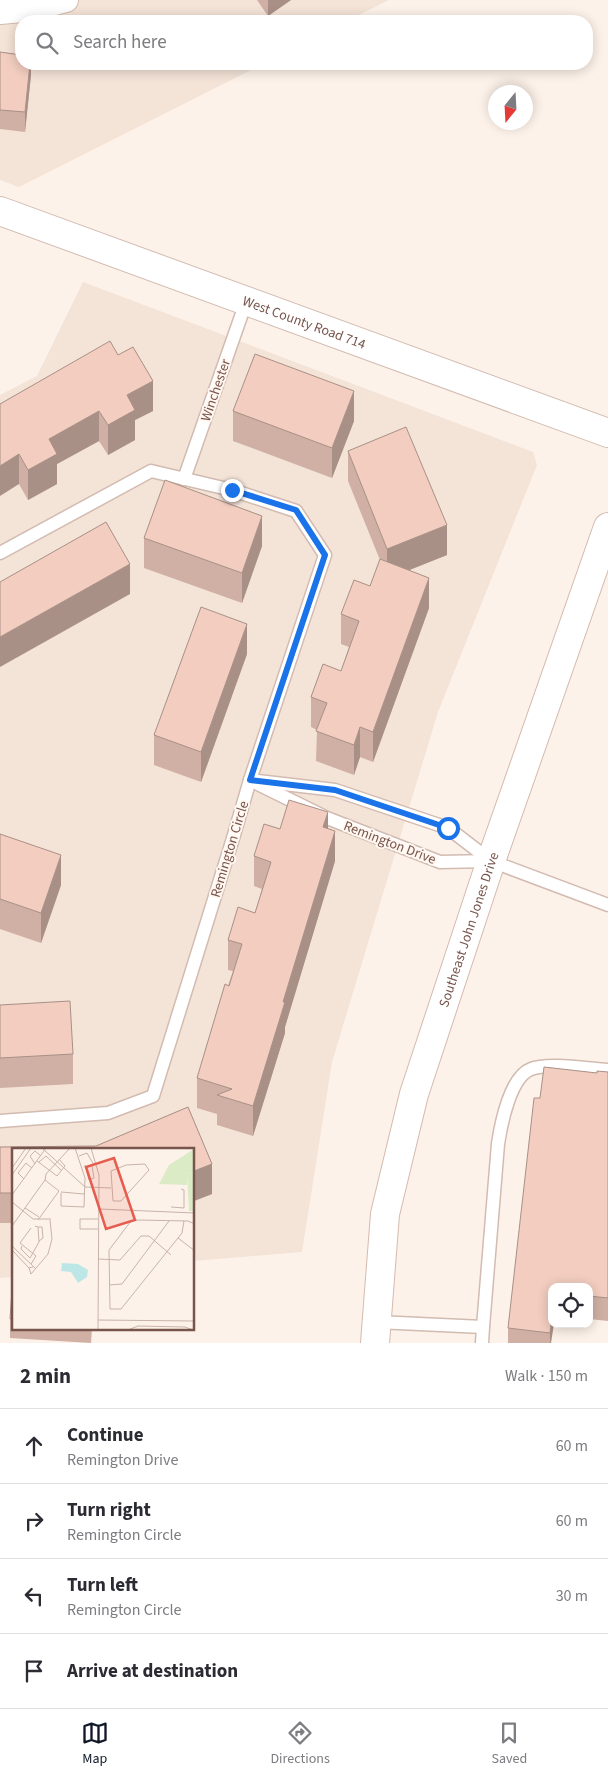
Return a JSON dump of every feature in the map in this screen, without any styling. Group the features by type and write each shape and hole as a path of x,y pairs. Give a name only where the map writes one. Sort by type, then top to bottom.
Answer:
{"main road":[{"name":"West County Road 714","path":"0,211 608,433"},
{"name":"Southeast John Jones Drive","path":"376,1332 385,1214 414,1094 491,861 608,527"}],"street":[{"path":"0,12 33,9 66,0"}],"lane":[{"name":"Winchester","path":"184,479 246,302"},
{"name":"Remington Circle","path":"0,553 151,471 232,490 296,510 325,555 250,780 153,1096 108,1113 0,1121"},
{"name":"Remington Drive","path":"250,780 327,818 440,862 491,861"},
{"path":"250,780 335,790 448,828 491,861 608,904"},
{"path":"482,1343 501,1122 519,1078 529,1069 540,1066 608,1070"},
{"path":"376,1332 483,1327"}],"shaded area":[{"path":"0,0 389,0 359,15 15,15 15,70 251,70 19,187 0,180"},
{"path":"83,282 533,452 537,465 438,712 332,1062 302,1252 195,1261 195,1148 12,1148 12,1277 0,1278 0,395 37,376"}],"building":[{"path":"0,52 15,54 15,70 29,70 25,112 0,110"},
{"path":"110,341 118,355 133,347 153,381 127,395 135,410 108,425 99,411 49,439 57,454 28,470 19,454 0,466 0,404"},
{"path":"255,354 354,391 332,448 233,411"},
{"path":"406,427 447,525 387,549 348,451"},
{"path":"165,480 262,516 242,573 144,538"},
{"path":"106,522 130,564 0,637 0,582"},
{"path":"380,559 429,578 373,732 360,727 354,745 316,731 327,703 311,697 323,664 341,671 359,621 341,614 354,580 370,586"},
{"path":"201,607 247,624 201,752 154,735"},
{"path":"289,800 328,812 323,827 335,831 253,1106 217,1095 232,1089 197,1078 225,984 229,986 242,944 228,940 238,907 255,913 271,862 254,856 264,824 280,829"},
{"path":"0,834 61,855 41,913 0,899"},
{"path":"70,1001 73,1054 0,1058 0,1005"},
{"path":"544,1067 597,1073 597,1071 608,1072 608,1298 593,1296 593,1283 548,1283 548,1328 551,1328 550,1333 508,1328 534,1098 540,1098"},
{"path":"188,1107 212,1164 195,1171 195,1148 12,1148 12,1193 0,1193 0,1147 96,1146"},
{"path":"12,1290 12,1319 10,1319"}],"route":[{"path":"232,490 296,510 325,555 250,780 335,790 448,828"}]}
